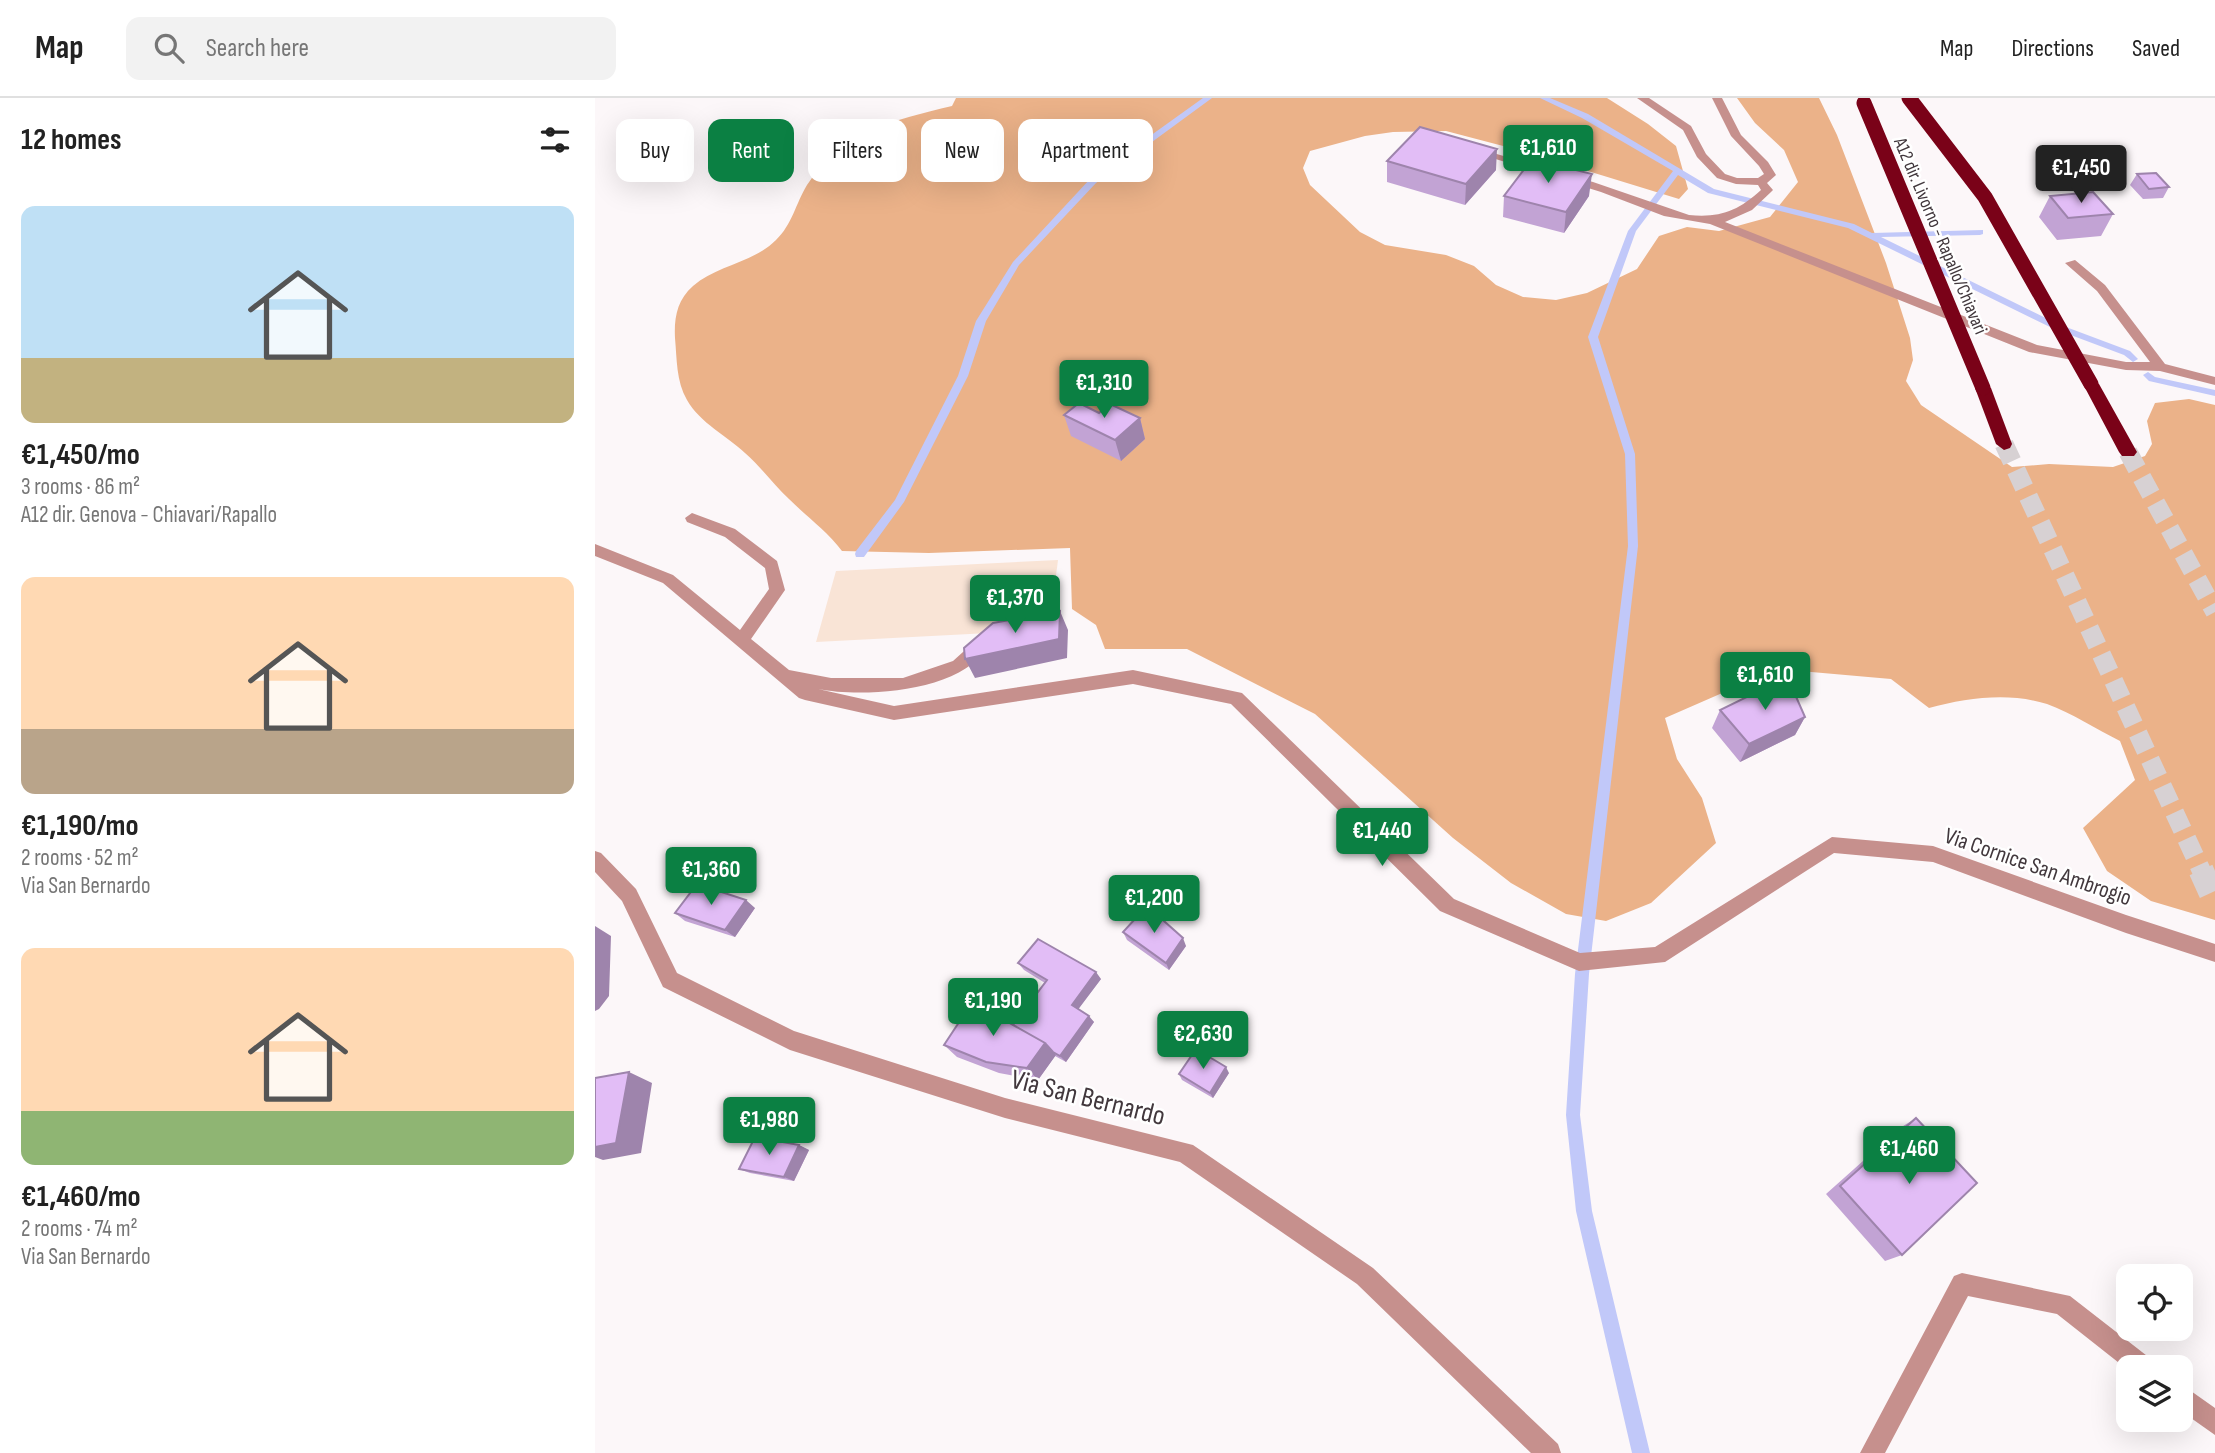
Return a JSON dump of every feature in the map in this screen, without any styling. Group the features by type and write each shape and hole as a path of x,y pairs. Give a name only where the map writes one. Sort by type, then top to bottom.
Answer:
{"highway":[{"path":"1909,98 1985,197 2128,452"},
{"name":"A12 dir. Livorno - Rapallo/Chiavari","path":"1862,101 2004,444"}],"street":[{"path":"1642,98 1687,128 1701,155 1721,176 1736,181 1761,182 1770,175 1764,164 1736,136 1717,98"},
{"path":"1462,148 1611,192 1678,219 1710,220 1741,213 1767,190 1761,182"},
{"path":"1710,220 2033,349 2126,366 2160,368 2215,380"},
{"path":"2071,263 2101,288 2160,368"},
{"path":"692,518 730,533 772,565 778,590 741,640"},
{"name":"Via Cornice San Ambrogio","path":"595,550 667,579 805,693 894,713 1133,677 1236,698 1447,905 1579,962 1658,956 1832,845 1933,854 2126,925 2215,953"},
{"path":"785,676 831,685 903,685 959,666 979,647"},
{"name":"Via San Bernardo","path":"595,859 629,895 670,980 790,1040 1005,1108 1185,1153 1365,1276 1549,1453"},
{"path":"1872,1453 1962,1284 2062,1304 2128,1355"},
{"path":"2193,1406 2215,1423"}],"shaded area":[{"path":"956,98 1607,98 1676,146 1688,189 1679,199 1526,152 1446,131 1393,132 1365,136 1310,151 1303,168 1310,185 1360,232 1385,245 1446,255 1474,266 1496,285 1523,297 1556,300 1587,293 1637,269 1659,236 1687,227 1719,231 1770,217 1798,182 1784,150 1755,123 1737,98 1819,98 1837,135 1886,263 1910,338 1913,360 1906,381 1921,405 2012,467 2049,464 2113,467 2145,456 2152,444 2147,421 2155,403 2189,399 2215,405 2215,920 2151,901 2107,871 2083,828 2135,780 2120,741 2047,704 2003,697 1958,701 1929,708 1891,679 1800,671 1736,687 1665,718 1677,759 1702,798 1716,843 1651,903 1606,921 1566,914 1511,883 1453,838 1315,714 1187,649 1105,649 1096,625 1072,609 1070,548 929,553 842,551 783,494 751,458 692,408 683,393 678,370 676,316 683,297 693,286 713,273 757,254 776,240 790,221 809,182 907,182 907,119 903,119 952,106"},
{"path":"1058,560 1049,630 816,642 836,571"}],"building":[{"path":"1420,127 1497,149 1466,184 1387,161"},
{"path":"1532,159 1592,174 1566,212 1504,196"},
{"path":"2156,173 2169,187 2149,189 2137,174"},
{"path":"2093,192 2113,214 2068,218 2050,196"},
{"path":"1079,403 1099,413 1110,404 1140,418 1115,440 1064,415"},
{"path":"1060,611 1059,639 965,659 964,648 993,623"},
{"path":"1790,683 1805,717 1749,744 1720,710 1763,689"},
{"path":"697,884 746,900 725,930 675,913"},
{"path":"1147,906 1183,938 1166,963 1123,932"},
{"path":"1038,939 1096,972 1072,1005 1089,1016 1060,1056 1045,1043 1013,1025 1047,980 1018,963"},
{"path":"973,1001 1009,1017 1006,1021 1045,1043 1027,1068 986,1062 944,1045"},
{"path":"1196,1049 1226,1067 1210,1093 1179,1074"},
{"path":"629,1072 616,1143 595,1147 595,1078"},
{"path":"1916,1118 1977,1183 1902,1255 1840,1186"},
{"path":"755,1137 799,1145 784,1177 739,1169"}],"waterway":[{"path":"860,554 899,502 963,376 981,321 1016,264 1093,181 1208,98"},
{"path":"1544,98 1585,116 1711,191 1851,226 2055,326 2127,353 2133,359"},
{"path":"1641,1453 1584,1211 1573,1115 1582,974 1633,546 1630,454 1593,337 1632,231 1677,171"},
{"path":"1874,235 1980,232"},
{"path":"2148,375 2152,379 2215,393"}],"tunnel":[{"path":"2004,444 2202,872"},
{"path":"2128,452 2215,612"},
{"path":"2201,870 2215,901"}]}
